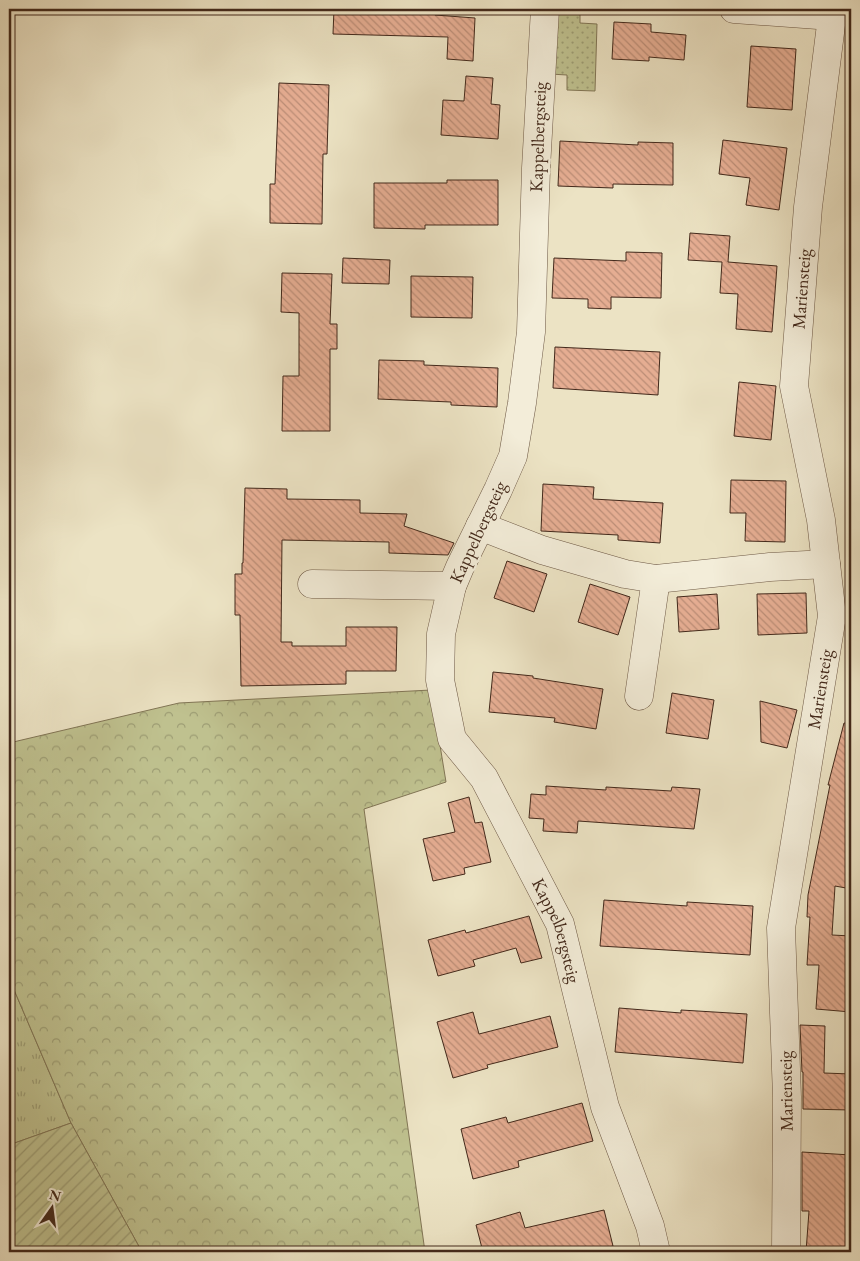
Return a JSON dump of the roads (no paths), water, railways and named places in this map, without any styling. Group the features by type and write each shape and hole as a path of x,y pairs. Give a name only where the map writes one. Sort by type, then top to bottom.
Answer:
{"street":[{"name":"Kappelbergsteig","path":"545,9 536,168 531,332 513,456 452,586 441,634 440,680 452,739 484,778 560,924 605,1107 650,1226 656,1252"},
{"path":"734,9 833,12"},
{"name":"Mariensteig","path":"786,1252 787,1097 781,928 832,616 821,520 794,386 808,207 833,12"},
{"path":"480,526 542,550 625,574 656,578 770,567 826,564"},
{"path":"639,696 656,578"},
{"path":"312,584 452,586"}]}
